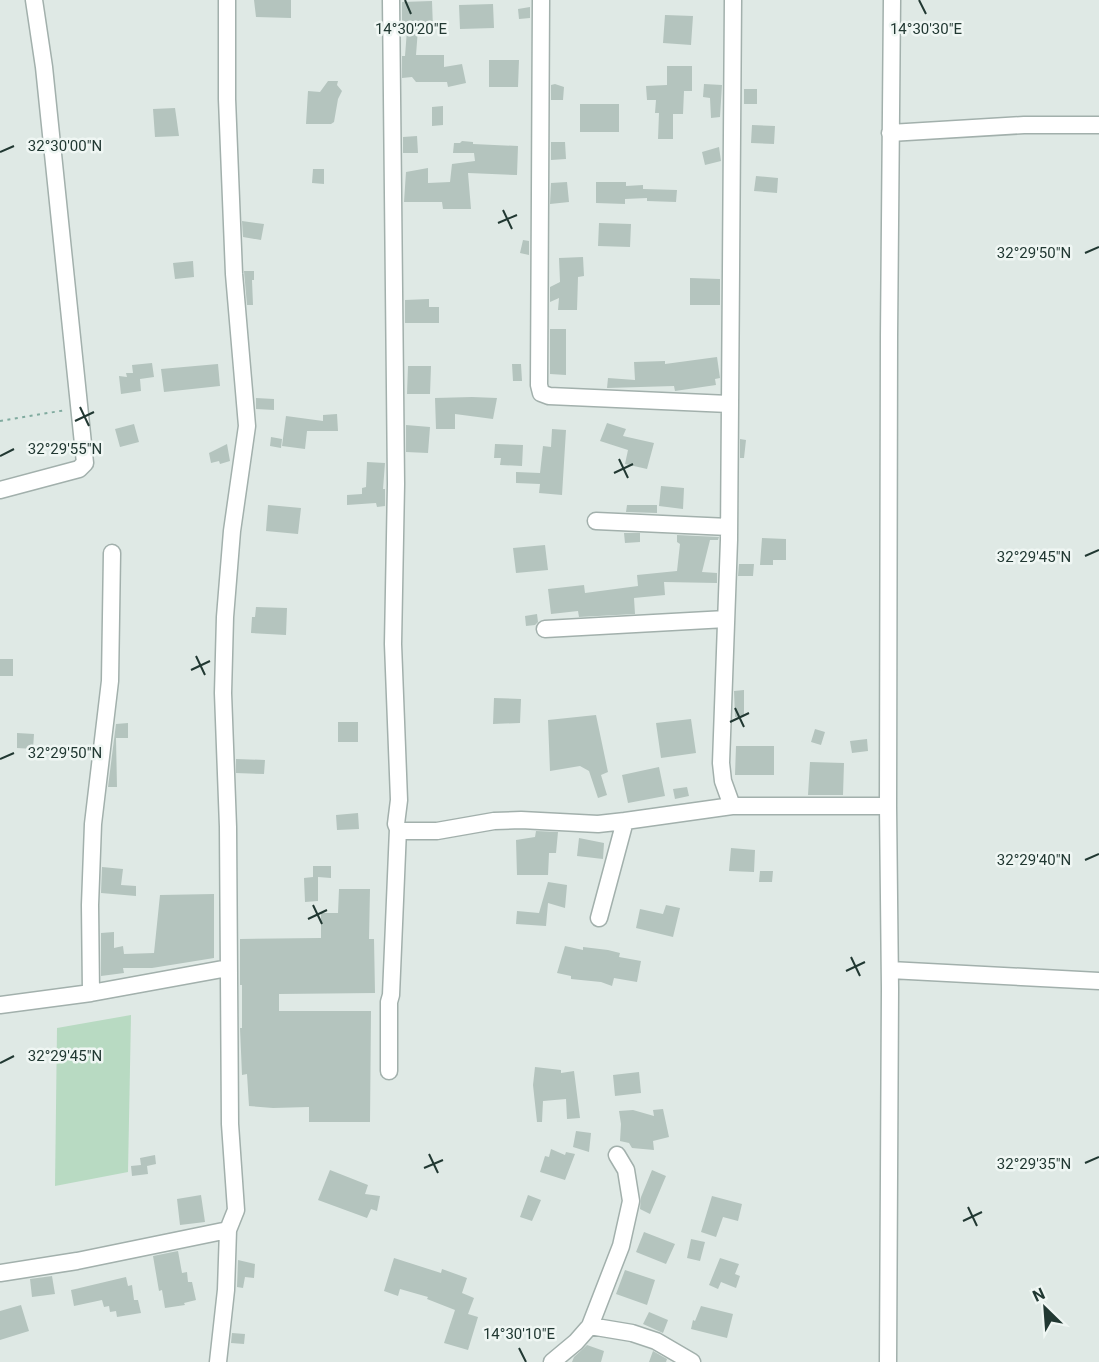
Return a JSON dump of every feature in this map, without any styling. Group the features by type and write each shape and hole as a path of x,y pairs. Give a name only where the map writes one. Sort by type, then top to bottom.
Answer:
{"street":[{"path":"0,490 79,469 86,463 44,67 34,0"},
{"path":"218,1362 226,1290 228,1230 236,1210 230,1124 225,617 231,531 247,426 234,274 227,99 227,0"},
{"path":"389,1071 389,1002 392,995 398,829 396,824 399,801 393,644 396,461 391,0"},
{"path":"541,0 539,385 541,393 564,397 729,404"},
{"path":"732,806 723,781 721,763 729,527 733,0"},
{"path":"888,1362 892,0"},
{"path":"890,133 1024,125 1099,125"},
{"path":"596,521 729,527"},
{"path":"91,993 93,824 110,681 112,553"},
{"path":"545,629 726,619"},
{"path":"398,829 437,831 494,821 521,820 598,824 732,806 888,806"},
{"path":"599,918 625,821"},
{"path":"0,1005 91,993 228,968"},
{"path":"890,970 1099,981"},
{"path":"552,1362 576,1342 590,1326 621,1246 631,1201 626,1170 617,1155"},
{"path":"0,1274 77,1261 228,1230"},
{"path":"590,1326 632,1333 656,1341 692,1362"}],"path":[{"path":"0,420 80,407"}],"green space":[{"path":"131,1015 128,1172 55,1186 57,1028"}],"building":[{"path":"254,0 291,0 291,18 256,17"},
{"path":"432,1 433,29 418,29 416,55 444,55 444,67 462,64 466,83 448,87 447,82 416,82 412,77 402,78 402,56 405,56 407,30 402,30 402,2"},
{"path":"493,4 494,28 460,29 459,5"},
{"path":"530,7 530,18 519,19 518,9"},
{"path":"665,15 693,16 691,45 663,43"},
{"path":"489,60 519,60 518,87 489,87"},
{"path":"667,66 692,66 692,91 684,91 683,114 673,114 673,139 658,139 659,113 655,113 656,100 647,100 646,86 667,85"},
{"path":"328,81 338,81 337,85 342,91 338,99 334,122 306,124 308,91 320,92"},
{"path":"704,84 722,85 720,117 711,118 710,98 703,97"},
{"path":"551,85 564,87 563,100 551,100"},
{"path":"744,89 757,89 757,104 744,104"},
{"path":"580,104 619,104 619,132 580,132"},
{"path":"443,106 443,125 432,126 432,107"},
{"path":"175,108 179,136 155,137 153,109"},
{"path":"752,125 775,126 774,144 751,143"},
{"path":"417,136 418,153 403,153 403,137"},
{"path":"473,142 473,144 518,146 517,175 468,173 471,209 443,209 442,202 404,202 406,172 428,168 428,183 450,182 452,164 475,161 474,153 453,153 454,143"},
{"path":"551,142 565,142 566,159 551,160"},
{"path":"719,147 721,161 705,165 702,152"},
{"path":"313,169 324,169 324,184 312,183"},
{"path":"756,176 778,178 777,193 754,191"},
{"path":"567,182 569,202 550,204 551,183"},
{"path":"596,182 626,182 626,186 643,185 643,189 677,190 676,202 647,201 647,198 625,199 625,204 596,203"},
{"path":"242,221 264,224 261,240 243,237"},
{"path":"599,223 631,224 630,247 598,246"},
{"path":"523,240 529,241 529,255 520,253"},
{"path":"583,257 584,276 578,277 577,310 558,310 559,298 550,302 550,287 560,282 559,258"},
{"path":"193,261 194,277 175,279 173,263"},
{"path":"244,271 254,271 253,305 247,305"},
{"path":"690,278 720,279 720,305 690,305"},
{"path":"429,299 429,307 439,307 439,323 405,323 405,300"},
{"path":"550,329 566,329 566,375 550,374"},
{"path":"717,357 720,378 715,379 716,385 675,391 674,386 607,388 608,378 635,380 634,362 665,361 665,364"},
{"path":"152,363 154,377 140,379 141,391 121,394 119,376 127,377 126,373 133,373 132,365"},
{"path":"218,364 220,386 164,392 161,369"},
{"path":"512,364 521,364 522,381 513,381"},
{"path":"408,366 431,366 430,394 407,394"},
{"path":"256,398 274,399 274,410 256,409"},
{"path":"435,398 497,398 493,419 455,414 455,429 436,429"},
{"path":"337,414 338,431 307,431 305,449 282,446 286,416 323,421 323,415"},
{"path":"607,423 626,429 623,436 654,443 647,469 625,464 628,450 600,441"},
{"path":"134,424 139,442 120,447 115,429"},
{"path":"406,425 430,427 428,453 406,452"},
{"path":"552,429 566,430 562,495 539,493 540,484 516,483 516,472 540,473 543,446 551,447"},
{"path":"271,437 282,439 281,448 270,446"},
{"path":"740,439 746,440 744,458 740,458"},
{"path":"227,444 230,461 220,464 219,461 211,463 209,453"},
{"path":"495,444 523,445 522,466 500,465 501,458 494,458"},
{"path":"367,462 385,463 383,489 385,489 385,506 377,507 376,503 347,505 347,495 362,494 362,488 366,487"},
{"path":"661,486 684,488 683,509 659,506"},
{"path":"268,505 301,508 298,534 266,531"},
{"path":"627,505 657,505 657,513 626,512"},
{"path":"624,533 640,533 640,542 625,543"},
{"path":"677,535 719,537 718,540 710,540 702,572 717,573 717,583 664,582 665,595 634,598 635,614 579,617 578,611 551,614 548,589 584,585 585,593 638,586 637,575 677,571 680,544 677,542"},
{"path":"762,538 786,539 786,560 773,560 773,565 760,565"},
{"path":"545,545 548,570 516,573 513,548"},
{"path":"739,564 754,564 753,576 738,576"},
{"path":"256,607 287,608 286,635 251,633 252,617 255,617"},
{"path":"537,614 538,622 535,625 526,626 525,616"},
{"path":"0,659 13,659 13,676 0,676"},
{"path":"744,690 744,717 735,717 734,691"},
{"path":"494,698 521,699 520,723 493,724"},
{"path":"596,715 608,772 601,775 607,795 598,798 589,771 580,766 550,771 548,720"},
{"path":"691,719 696,753 661,758 656,723"},
{"path":"338,722 358,722 358,742 338,742"},
{"path":"128,723 128,738 116,738 117,787 108,787 116,724"},
{"path":"815,729 825,732 821,745 811,742"},
{"path":"17,733 34,734 33,749 17,748"},
{"path":"867,739 868,751 852,753 850,741"},
{"path":"736,746 774,746 774,775 735,775"},
{"path":"236,759 265,760 264,774 236,773"},
{"path":"810,762 844,763 843,795 808,795"},
{"path":"659,767 665,796 628,803 622,775"},
{"path":"687,787 689,796 675,799 673,789"},
{"path":"358,813 359,829 337,830 336,815"},
{"path":"536,831 558,832 556,853 549,853 548,875 517,875 516,840 535,837"},
{"path":"579,838 604,843 603,859 577,856"},
{"path":"731,848 755,850 754,872 729,871"},
{"path":"313,866 331,866 331,878 318,877 318,901 305,902 304,878 313,877"},
{"path":"102,867 123,869 121,885 136,886 136,896 101,893"},
{"path":"760,871 773,871 772,882 759,882"},
{"path":"548,882 567,885 565,908 548,903 546,926 516,924 517,911 539,913"},
{"path":"339,889 370,889 369,939 374,939 375,993 279,994 279,1011 371,1011 370,1122 309,1122 309,1107 249,1106 247,1074 242,1075 240,939 321,938 321,913 338,913"},
{"path":"214,894 214,958 152,968 123,968 124,973 101,976 101,933 114,932 114,948 123,946 124,954 154,953 160,895"},
{"path":"666,905 680,908 673,937 636,928 640,909 663,914"},
{"path":"565,946 583,950 583,947 608,950 620,953 619,957 641,961 637,982 614,978 612,986 601,982 571,979 571,976 557,973"},
{"path":"535,1067 561,1070 561,1073 574,1071 580,1118 567,1119 566,1099 543,1101 542,1122 537,1122 533,1085"},
{"path":"639,1072 641,1093 615,1096 613,1075"},
{"path":"663,1109 669,1137 653,1141 654,1150 632,1148 629,1143 620,1141 619,1111 633,1110 654,1116 653,1110"},
{"path":"576,1131 591,1133 589,1152 573,1147"},
{"path":"551,1149 565,1155 566,1152 575,1154 565,1180 540,1172 545,1156 549,1157"},
{"path":"155,1155 156,1164 147,1166 148,1174 132,1176 131,1166 141,1165 140,1158"},
{"path":"330,1170 368,1185 365,1194 380,1196 377,1211 371,1209 367,1218 318,1200"},
{"path":"652,1170 666,1176 650,1214 640,1209 641,1197"},
{"path":"201,1195 205,1222 180,1225 177,1199"},
{"path":"528,1195 541,1200 532,1221 520,1217"},
{"path":"712,1196 742,1204 738,1221 723,1217 716,1237 701,1232"},
{"path":"644,1232 675,1244 666,1264 636,1252"},
{"path":"691,1239 705,1242 700,1261 687,1258"},
{"path":"178,1251 182,1273 187,1272 188,1282 192,1282 196,1300 184,1303 185,1305 165,1308 162,1290 159,1291 153,1256"},
{"path":"394,1258 441,1273 442,1269 467,1278 462,1293 474,1298 468,1314 478,1317 468,1350 444,1343 455,1310 427,1299 428,1297 400,1289 398,1296 384,1291"},
{"path":"720,1258 739,1264 735,1274 740,1276 736,1288 721,1282 718,1289 709,1285"},
{"path":"238,1260 255,1264 254,1278 245,1277 243,1288 237,1287"},
{"path":"625,1270 655,1280 647,1305 616,1294"},
{"path":"52,1276 55,1294 32,1297 30,1279"},
{"path":"126,1277 128,1286 132,1285 134,1300 138,1300 141,1313 117,1317 116,1311 110,1312 109,1306 104,1307 102,1300 74,1306 71,1290"},
{"path":"21,1305 29,1331 0,1340 0,1311"},
{"path":"701,1306 733,1314 727,1338 691,1329"},
{"path":"649,1312 668,1320 663,1333 643,1324"},
{"path":"232,1333 245,1334 244,1344 231,1343"},
{"path":"587,1345 604,1351 601,1362 572,1362 574,1357"},
{"path":"653,1351 667,1359 666,1362 649,1362"}]}
